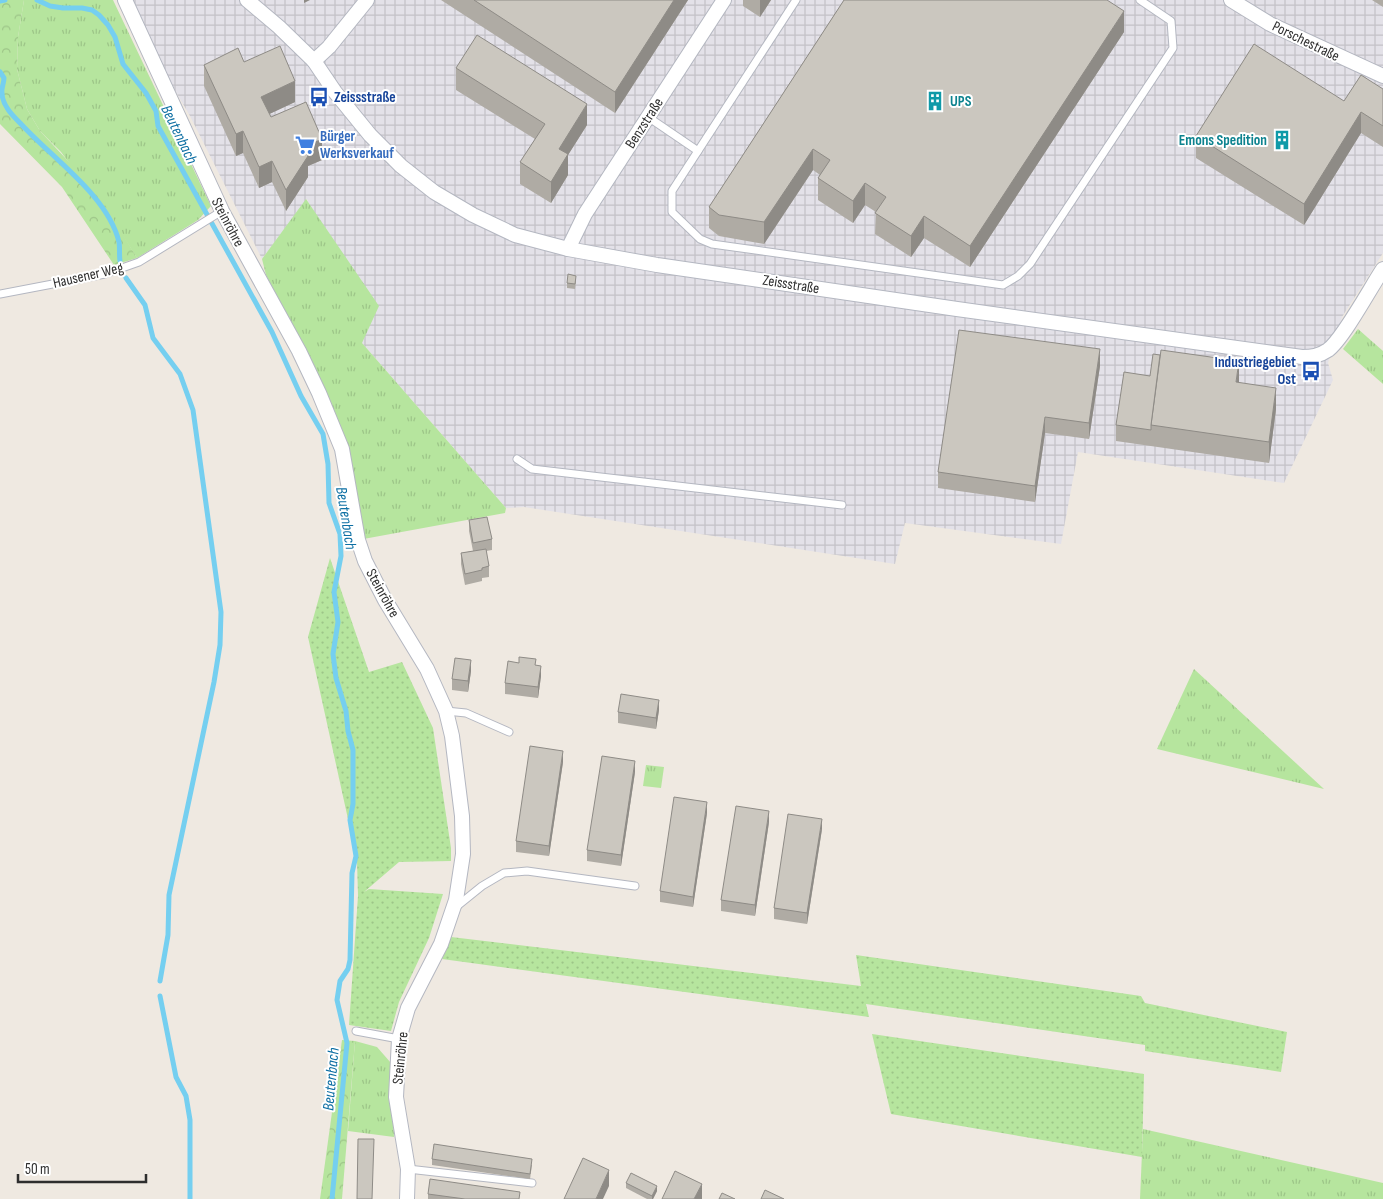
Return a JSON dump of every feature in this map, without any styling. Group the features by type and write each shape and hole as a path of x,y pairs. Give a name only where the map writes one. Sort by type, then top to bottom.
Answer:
{"street":[{"name":"Steinröhre","path":"125,0 218,214 299,351 319,394 342,449 358,540 365,561 385,600 427,669 446,711 452,736 462,816 463,854 454,908 441,944 408,1008 399,1038 396,1096 408,1169 407,1199"},
{"name":"Zeissstraße","path":"247,0 279,27 314,61 370,135 401,166 434,192 473,215 515,234 568,249 957,309 1302,357 1316,356 1330,349 1340,337 1383,269"},
{"path":"314,61 329,47 367,0"},
{"name":"Benzstraße","path":"568,249 585,214 724,0"},
{"name":"Porschestraße","path":"1232,0 1270,24 1383,76"}],"lane":[{"path":"796,0 672,191 672,212 700,239 712,244 1003,285 1018,276 1030,264 1173,48 1171,21 1140,0"},
{"path":"648,117 698,151"},
{"name":"Hausener Weg","path":"0,294 109,273 139,262 218,214"},
{"path":"517,458 532,469 842,505"},
{"path":"446,711 466,713 509,732"},
{"path":"454,908 482,886 504,873 528,871 635,886"},
{"path":"356,1031 399,1038"},
{"path":"408,1169 532,1183"}],"shaded area":[{"path":"125,0 1383,0 1383,253 1342,317 1328,363 1333,380 1284,483 1078,452 1061,544 905,523 895,564 524,507 506,508 362,343 307,199 262,259 190,116 134,20"}],"green space":[{"path":"0,0 24,0 18,37 17,69 27,109 40,131 98,193 137,258 114,265 62,187 0,124"},
{"path":"24,0 113,0 211,206 198,220 137,258 118,228 61,152 40,131 27,109 17,69 18,37"},
{"path":"306,199 379,306 362,343 506,508 505,513 358,540 324,392 266,275 262,259"},
{"path":"1358,329 1383,351 1383,384 1343,349"},
{"path":"330,558 369,672 402,662 433,728 451,848 451,861 399,862 364,892 369,889 443,894 429,938 399,1002 391,1031 349,1025 358,896 357,860 308,637"},
{"path":"1194,669 1324,789 1157,749"},
{"path":"646,765 664,767 661,788 643,786"},
{"path":"451,937 861,986 856,955 1141,996 1145,1003 1287,1032 1281,1072 1145,1051 1145,1045 866,1004 869,1017 442,959"},
{"path":"872,1034 1144,1074 1142,1157 891,1114"},
{"path":"342,1040 355,1041 342,1199 320,1199"},
{"path":"355,1041 377,1047 391,1063 394,1137 348,1131"},
{"path":"1143,1129 1383,1183 1383,1199 1140,1199"}],"building":[{"path":"474,0 674,0 615,92"},
{"name":"UPS","path":"844,0 1107,0 1124,11 970,246 924,216 911,236 875,213 886,197 865,183 853,201 818,178 830,160 813,149 764,222 719,215 709,207"},
{"path":"477,35 587,104 559,149 568,154 551,182 520,162 545,124 456,68"},
{"name":"Emons Spedition","path":"1254,44 1344,101 1361,75 1383,89 1383,126 1361,112 1304,204 1196,136"},
{"path":"280,46 295,81 261,97 271,117 306,102 322,139 304,147 308,156 286,190 272,161 259,167 243,131 236,134 204,65 238,48 244,62"},
{"path":"568,274 576,276 575,284 567,283"},
{"path":"959,330 1100,349 1089,423 1045,417 1035,486 938,472"},
{"path":"1161,350 1239,361 1236,382 1276,388 1269,442 1151,425"},
{"path":"1153,354 1160,355 1151,430 1116,425 1124,372 1150,376"},
{"path":"487,517 492,539 473,543 469,520"},
{"path":"486,549 489,566 482,568 482,570 465,574 461,553"},
{"path":"519,657 536,659 535,665 541,666 538,687 505,683 508,661 519,663"},
{"path":"455,658 471,660 468,681 452,679"},
{"path":"621,694 659,700 656,718 618,712"},
{"path":"530,746 563,751 549,846 516,841"},
{"path":"602,756 635,761 621,855 587,850"},
{"path":"674,797 707,802 693,897 660,891"},
{"path":"736,806 769,811 755,905 721,900"},
{"path":"788,814 822,819 807,913 774,908"},
{"path":"358,1139 374,1139 372,1199 357,1199"},
{"path":"434,1144 532,1159 530,1174 432,1159"},
{"path":"583,1158 609,1170 596,1199 564,1199"},
{"path":"675,1171 702,1184 694,1199 662,1199"},
{"path":"631,1173 657,1186 652,1196 626,1183"},
{"path":"430,1179 520,1192 519,1199 465,1199 428,1194"},
{"path":"765,1190 784,1199 761,1199"},
{"path":"722,1193 735,1199 719,1199"}],"waterway":[{"name":"Beutenbach","path":"0,1 5,0"},
{"name":"Beutenbach","path":"37,0 50,6 92,10 108,25 115,37 123,64 146,93 156,111 158,126 272,332 301,396 323,434 328,464 329,503 340,534 341,556 334,592 338,622 333,654 336,678 346,711 348,731 353,750 353,804 350,820 356,856 352,873 350,960 348,969 340,981 337,1000 347,1043 332,1199"},
{"path":"0,72 4,78 3,98 9,111 34,138 78,179 103,209 113,225 119,242 120,261"},
{"path":"126,278 145,305 153,338 180,374 193,410 221,612 220,645 214,682 169,895 168,935 160,981"},
{"path":"160,996 176,1077 186,1096 190,1120 190,1199"}],"place":[{"name":"Zeissstraße","path":"319,97"},
{"name":"UPS","path":"935,101"},
{"name":"Emons Spedition","path":"1282,140"},
{"name":"Bürger Werksverkauf","path":"305,145"},
{"name":"Industriegebiet Ost","path":"1311,371"}]}
